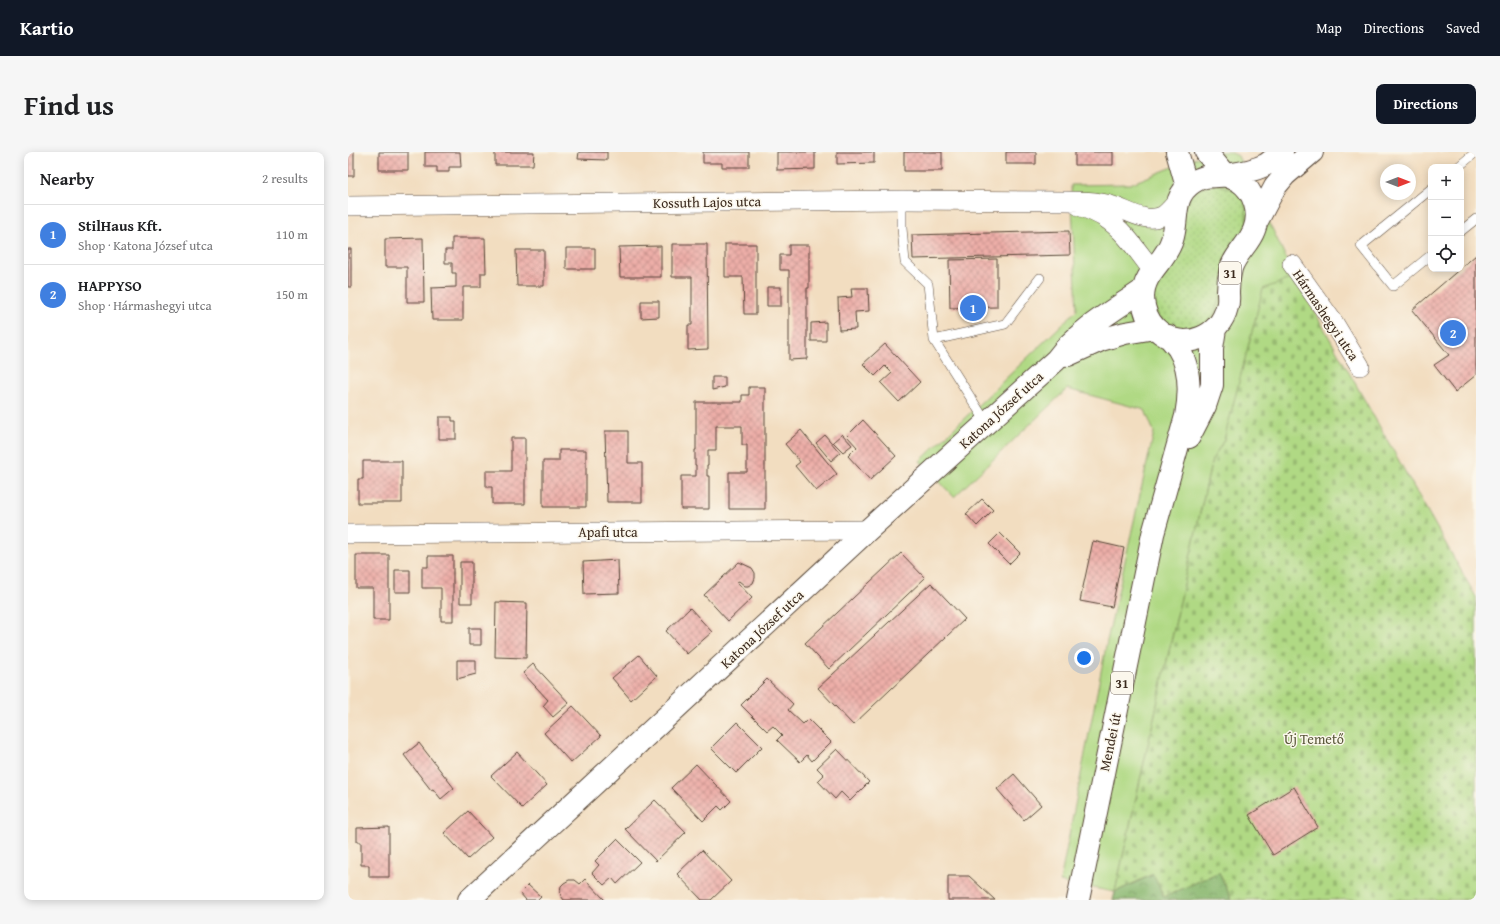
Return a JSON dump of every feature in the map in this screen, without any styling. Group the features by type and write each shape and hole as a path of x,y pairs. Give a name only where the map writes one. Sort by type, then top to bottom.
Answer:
{"main road":[{"path":"1178,152 1183,193"},
{"path":"1206,152 1225,176"},
{"name":"31","path":"1225,176 1266,165 1282,152"},
{"name":"31","path":"1256,221 1275,187 1312,152"},
{"name":"31","path":"1161,332 1181,341 1192,340 1207,335 1224,317 1228,305 1228,282 1234,260 1249,239 1254,230 1256,221 1256,208 1248,190 1239,181 1225,176 1208,175 1193,182 1183,193 1176,213 1176,226 1173,240 1166,254 1148,279 1144,290 1145,311 1161,332 1178,349 1184,362 1189,388 1186,416 1172,468"},
{"name":"Katona József utca","path":"470,900 868,530 1056,360 1064,348 1077,337 1144,290"},
{"name":"31","path":"1172,468 1194,429 1205,406 1212,385 1212,348 1215,328"},
{"name":"Katona József utca","path":"1056,360 1101,340 1125,333 1161,332"},
{"name":"Mendei út","path":"1075,896 1153,534 1172,468"}],"street":[{"name":"Kossuth Lajos utca","path":"348,206 902,200 1092,201 1110,204 1137,216 1148,218 1164,214 1183,193"},
{"name":"Kossuth Lajos utca","path":"1066,201 1105,218 1128,239 1153,271"},
{"name":"Hármashegyi utca","path":"1292,264 1334,323 1360,366"},
{"name":"Apafi utca","path":"348,534 868,530"}],"lane":[{"path":"1462,164 1476,152"},
{"path":"1428,191 1360,246 1393,286 1428,257"},
{"path":"902,200 904,262 928,284 934,340 981,414 990,420"},
{"path":"1464,229 1476,219"},
{"path":"934,340 1005,324 1040,278"}],"green space":[{"path":"1211,152 1230,152 1238,156 1295,277 1224,440 1212,460 1115,892 1060,882 1107,641 1154,432 1145,410 1067,389 954,497 920,461 1077,310 1071,185 1130,184"},
{"path":"1217,184 1237,191 1245,203 1247,223 1214,314 1206,325 1184,331 1172,327 1160,318 1154,308 1153,293 1178,223 1189,198 1196,190"},
{"name":"Új Temető","path":"1295,277 1476,597 1476,900 1232,900 1219,872 1164,897 1153,874 1115,892 1212,460 1224,440 1263,289"},
{"path":"1219,872 1232,900 1113,900 1115,892 1154,874 1164,897"}],"building":[{"path":"348,152 354,152 354,176 348,176"},
{"path":"379,152 408,152 408,170 379,170"},
{"path":"425,152 460,152 461,167 449,167 449,172 437,172 437,167 425,167"},
{"path":"495,152 534,152 533,165 495,165"},
{"path":"579,152 607,152 607,160 578,159"},
{"path":"703,152 749,152 749,167 722,167 722,163 703,163"},
{"path":"777,152 815,152 815,169 777,170"},
{"path":"837,152 874,152 874,163 837,164"},
{"path":"904,152 942,152 942,171 904,171"},
{"path":"1006,152 1036,152 1036,164 1006,164"},
{"path":"1075,152 1113,152 1113,165 1075,165"},
{"path":"1069,231 1070,255 913,259 912,235"},
{"path":"423,238 424,302 407,302 407,267 385,267 385,239"},
{"path":"452,238 485,238 486,273 481,273 481,287 463,287 463,320 432,320 431,288 456,287 456,273 452,273 452,263 445,263 445,250 452,250"},
{"path":"672,244 707,244 708,349 688,350 688,325 692,325 692,277 672,277"},
{"path":"725,244 756,244 756,314 744,314 743,277 725,277"},
{"path":"789,245 809,245 809,288 807,288 807,359 789,360 789,270 780,270 780,255 789,255"},
{"path":"661,246 661,277 620,277 619,247"},
{"path":"566,248 595,248 595,269 566,269"},
{"path":"348,249 351,249 351,287 348,287"},
{"path":"516,250 544,250 544,286 517,286"},
{"path":"1476,255 1476,375 1455,392 1434,365 1449,355 1412,310 1456,272 1464,272 1464,265"},
{"path":"997,259 997,307 950,308 949,260"},
{"path":"767,287 781,287 781,306 767,306"},
{"path":"851,288 868,288 869,311 855,312 856,329 839,330 838,298 852,297"},
{"path":"641,301 659,301 659,317 641,318"},
{"path":"826,322 826,341 811,341 811,323"},
{"path":"885,344 920,382 899,402 881,383 892,373 885,366 875,376 863,364"},
{"path":"712,377 725,377 725,387 712,390"},
{"path":"749,387 765,387 765,509 729,509 729,472 747,472 747,445 742,445 742,426 716,426 716,450 708,450 707,476 709,476 709,509 681,509 681,476 696,476 696,402 742,402 742,395 749,395"},
{"path":"439,417 452,417 452,421 456,421 456,439 439,439"},
{"path":"863,420 896,456 870,480 848,456 857,447 847,436"},
{"path":"801,430 837,474 816,491 795,466 800,462 785,444"},
{"path":"605,431 628,431 628,463 642,463 642,502 607,502"},
{"path":"842,434 852,445 843,452 833,442"},
{"path":"825,435 840,453 831,461 816,443"},
{"path":"511,438 525,438 525,504 492,504 492,487 486,487 486,471 511,471"},
{"path":"559,450 586,450 586,507 543,507 543,461 559,461"},
{"path":"363,461 402,461 402,503 358,503 358,479 363,479"},
{"path":"982,499 993,510 977,526 966,514"},
{"path":"1000,533 1020,553 1009,564 989,544"},
{"path":"1093,541 1124,548 1112,607 1080,601"},
{"path":"901,553 925,578 829,669 805,643"},
{"path":"356,555 389,555 389,620 373,620 373,588 356,588"},
{"path":"428,556 453,556 453,621 441,621 441,588 422,588 422,567 428,567"},
{"path":"618,560 619,593 584,594 583,562"},
{"path":"460,562 472,562 472,603 460,603"},
{"path":"739,562 752,568 755,573 753,583 748,586 745,586 739,581 737,582 752,598 728,621 704,595"},
{"path":"395,570 410,570 410,592 395,592"},
{"path":"931,583 965,619 853,725 818,688"},
{"path":"496,602 527,603 526,658 495,657"},
{"path":"690,608 712,632 687,654 666,631"},
{"path":"469,628 481,628 481,645 469,645"},
{"path":"639,655 657,676 631,700 612,678"},
{"path":"457,660 476,660 476,674 457,679"},
{"path":"533,664 569,703 553,717 543,706 548,700 523,673"},
{"path":"767,679 793,704 788,710 803,724 808,719 831,742 812,761 807,755 800,762 777,740 782,735 773,726 767,731 741,705"},
{"path":"573,706 601,736 571,763 544,733"},
{"path":"737,722 762,747 736,773 711,748"},
{"path":"419,743 454,788 441,799 433,789 431,790 404,755"},
{"path":"837,749 869,782 850,801 841,792 835,799 818,781 824,775 817,768"},
{"path":"517,752 547,785 522,808 491,776"},
{"path":"696,764 731,801 722,810 718,806 703,821 671,788"},
{"path":"1014,774 1041,805 1024,820 997,789"},
{"path":"1294,787 1318,827 1273,855 1249,815"},
{"path":"655,800 686,832 656,861 625,829"},
{"path":"468,811 492,837 468,859 444,833"},
{"path":"389,827 389,877 369,877 369,865 361,865 361,842 357,842 357,828"},
{"path":"617,839 640,862 617,884 612,878 604,885 592,873 599,865 595,861"},
{"path":"702,850 731,881 711,900 702,900 677,874"},
{"path":"948,876 969,876 995,900 948,900"},
{"path":"585,879 605,900 564,900 560,891 561,886 564,883 569,880 575,880 580,884"},
{"path":"528,885 541,897 538,900 526,900 520,893"}],"place":[{"name":"StilHaus Kft.","path":"973,308"},
{"name":"HAPPYSO","path":"1453,333"}]}
